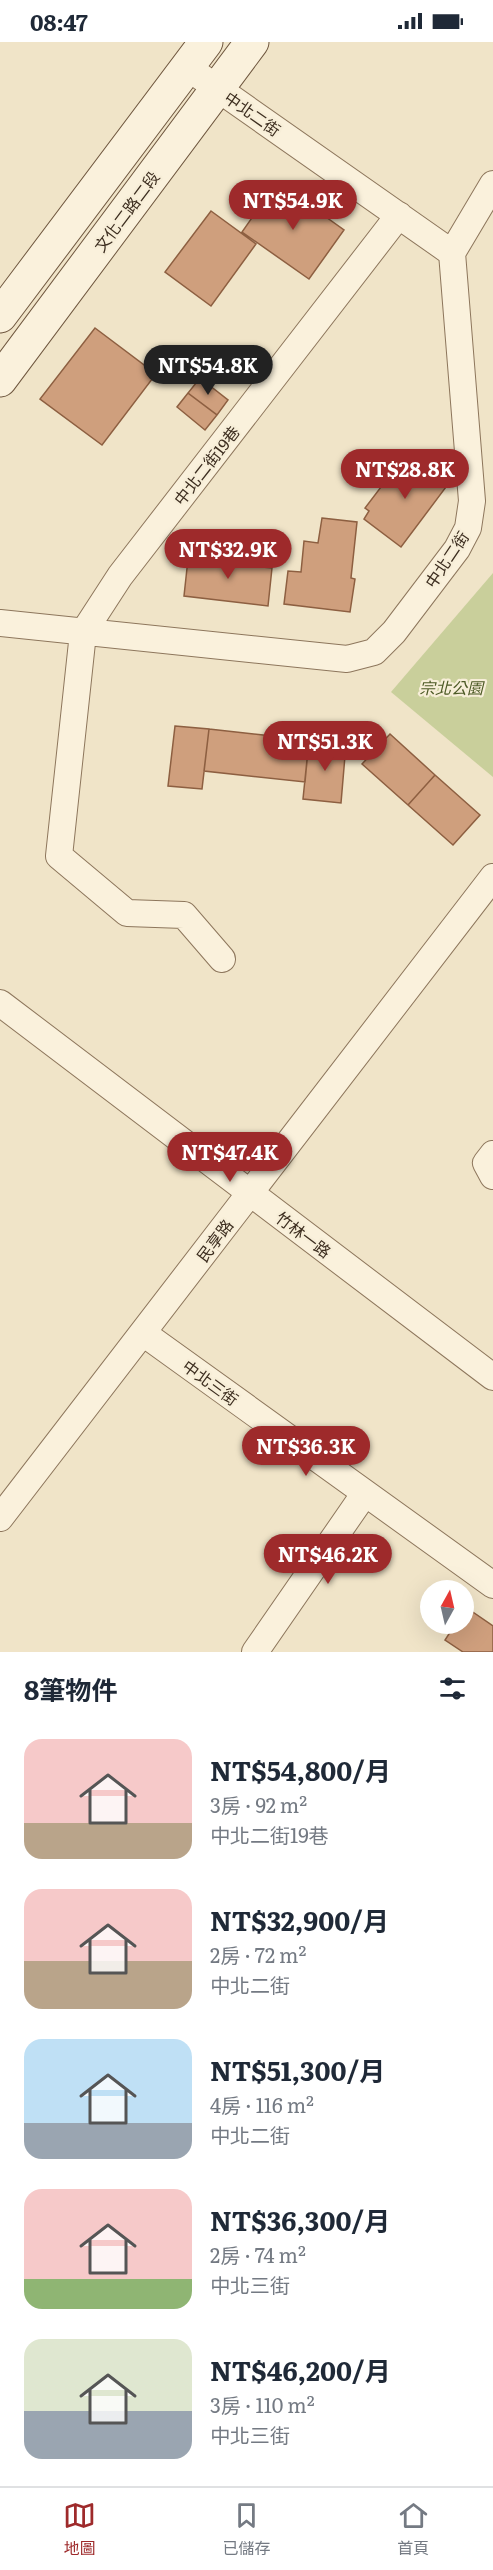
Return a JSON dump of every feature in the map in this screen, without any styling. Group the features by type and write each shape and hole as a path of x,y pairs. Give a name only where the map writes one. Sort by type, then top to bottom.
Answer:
{"street":[{"name":"文化二路二段","path":"0,380 252,42"},
{"name":"中北二街","path":"0,623 347,659 374,652 381,645 457,549 468,528 472,501 452,254 218,89 196,54"},
{"path":"0,316 196,54"},
{"path":"452,254 493,184"},
{"name":"中北二街19巷","path":"83,633 120,576 399,215"},
{"path":"83,633 59,856 127,913 184,915 222,958"},
{"name":"民享路","path":"0,1518 493,877"},
{"name":"竹林一路","path":"0,1003 493,1377"},
{"path":"493,1154 486,1162 493,1176"},
{"name":"中北三街","path":"143,1333 493,1585"},
{"path":"255,1652 365,1493"}],"green space":[{"name":"宗北公園","path":"493,573 493,777 391,692"}],"building":[{"path":"277,182 344,230 309,279 242,232"},
{"path":"211,211 256,244 211,306 165,272"},
{"path":"95,328 156,374 102,445 40,399"},
{"path":"200,378 228,400 217,415 188,393"},
{"path":"188,393 217,415 205,430 177,407"},
{"path":"412,456 449,483 401,547 364,519 369,511 365,508 400,462 405,465"},
{"path":"322,518 357,522 351,578 355,579 350,612 284,604 288,571 301,572 304,541 318,543"},
{"path":"201,554 264,562 263,567 272,568 268,606 184,596 188,559 200,560"},
{"path":"175,726 209,729 202,789 168,786"},
{"path":"209,729 309,740 305,782 204,771"},
{"path":"390,734 435,775 408,805 362,764"},
{"path":"309,740 346,744 341,803 303,799"},
{"path":"435,775 480,815 453,845 408,805"},
{"path":"474,1613 493,1626 493,1652 463,1652 445,1640 449,1634 474,1634"}]}
